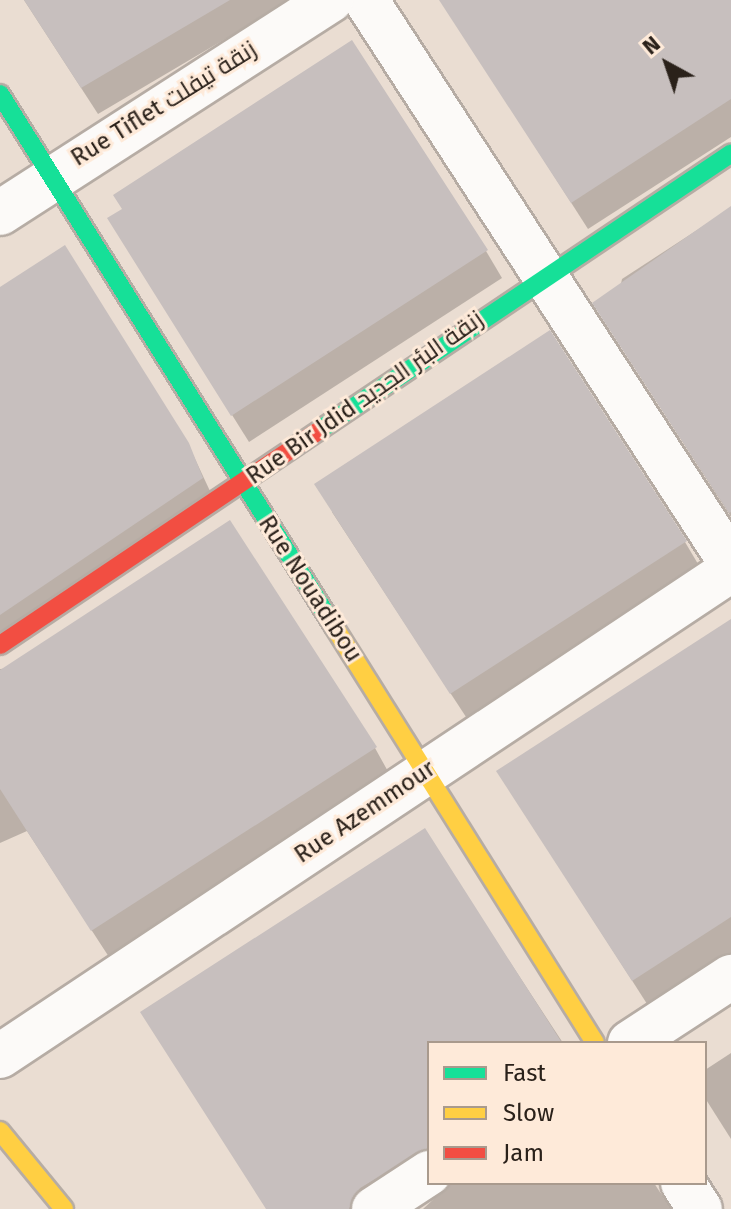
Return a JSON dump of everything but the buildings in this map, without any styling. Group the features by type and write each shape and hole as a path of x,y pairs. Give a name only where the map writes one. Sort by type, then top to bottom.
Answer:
{"street":[{"name":"Rue Tiflet زنقة تيفلت","path":"0,213 53,174 331,0"},
{"path":"366,0 731,563"},
{"name":"Rue Nouadibou","path":"0,94 53,174 241,484 428,770 594,1041"},
{"name":"Rue Bir Jdid زنقة البئر الجديد","path":"0,645 241,484 544,274 731,153"},
{"name":"Rue Azemmour","path":"0,1056 731,570"},
{"path":"633,1041 731,977"},
{"path":"0,1131 64,1209"},
{"path":"374,1209 427,1174"},
{"path":"684,1185 700,1209"}],"traffic: fast":[{"path":"0,94 333,625"},
{"path":"321,429 731,153"}],"traffic: slow":[{"path":"333,625 594,1041"},
{"path":"0,1131 64,1209"}],"traffic: jam":[{"path":"0,645 321,429"}]}
